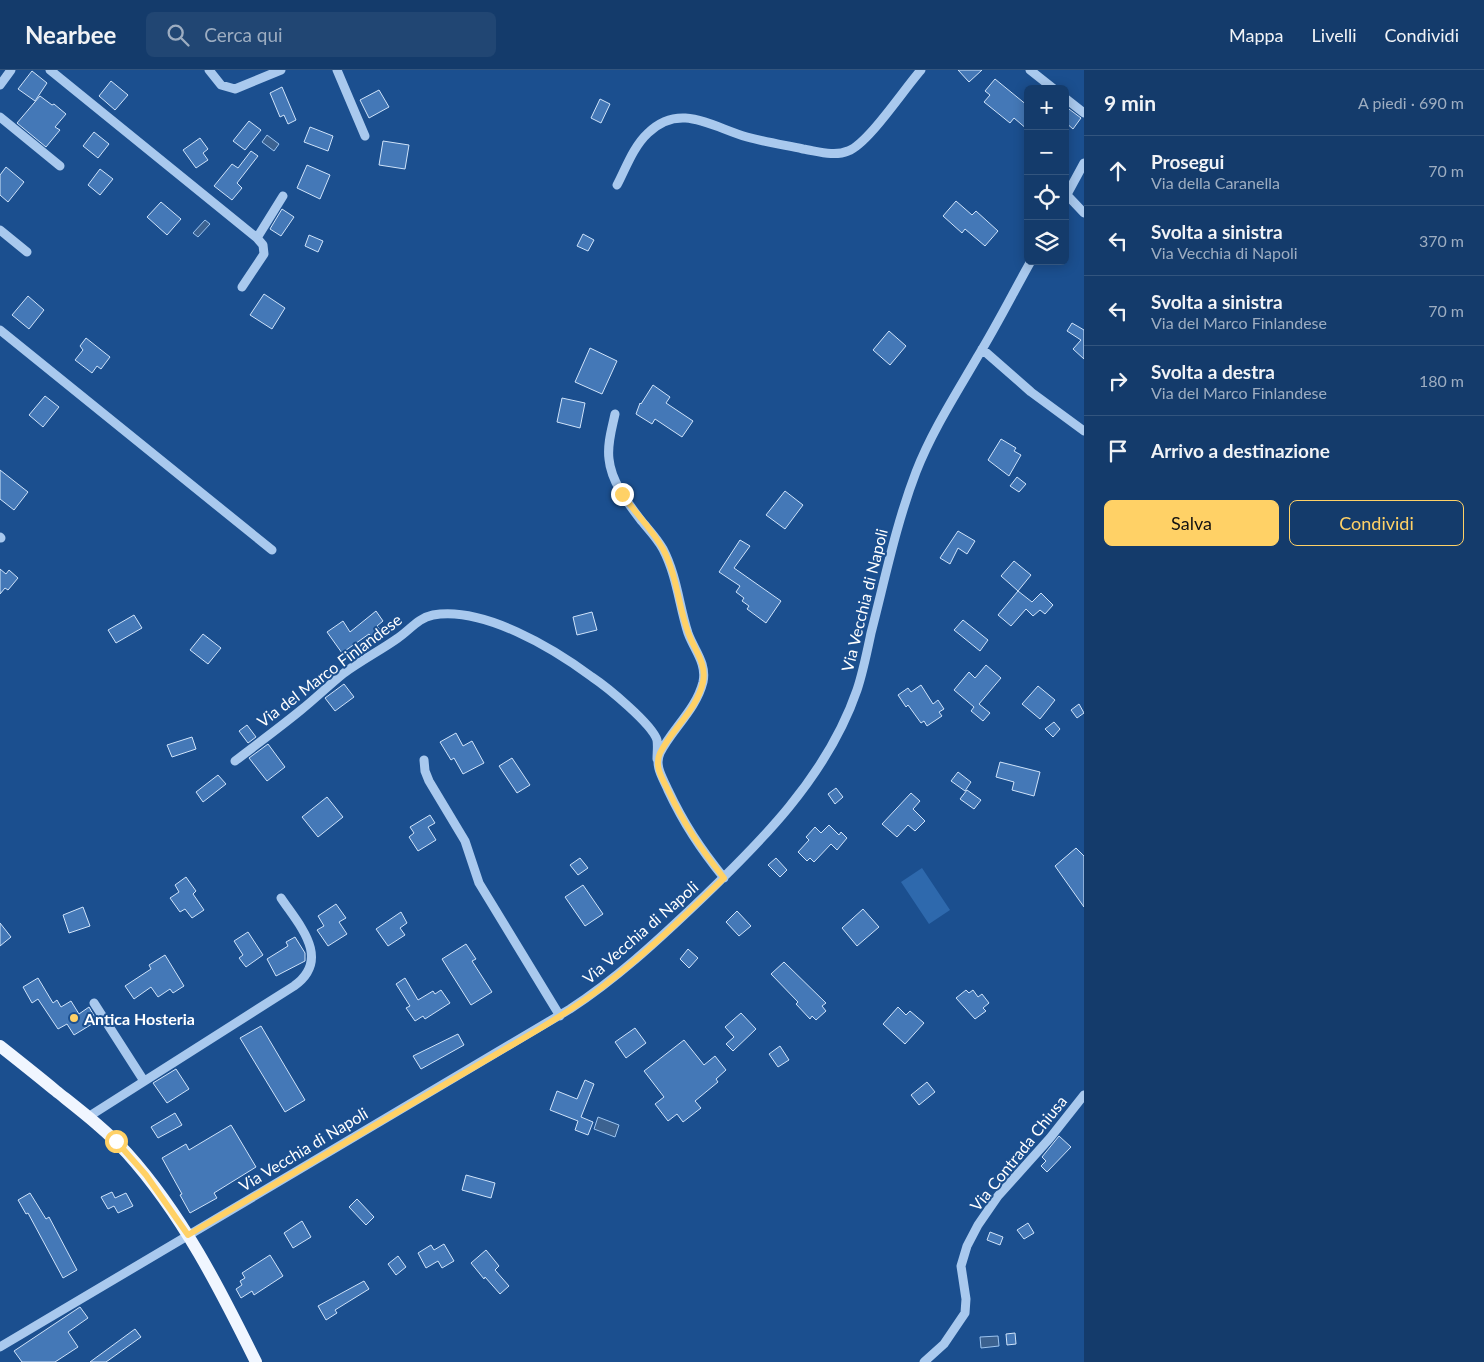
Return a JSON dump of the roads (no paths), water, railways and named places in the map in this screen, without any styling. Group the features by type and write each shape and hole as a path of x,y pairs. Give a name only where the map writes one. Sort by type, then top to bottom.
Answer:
{"main road":[{"path":"0,1046 88,1116 116,1141 134,1162 167,1204 205,1262 256,1362"}],"street":[{"path":"0,85 11,70"},
{"path":"50,70 257,238 263,245 264,254 242,287"},
{"path":"209,70 221,85 235,89 281,70"},
{"path":"337,70 365,136"},
{"path":"617,186 644,136 657,126 677,118 694,118 741,135 768,142 827,153 848,152 865,140 921,70"},
{"path":"1030,70 1049,85"},
{"path":"1069,101 1084,113"},
{"path":"0,117 60,166"},
{"path":"1069,192 1084,164"},
{"path":"257,238 283,196"},
{"path":"1069,200 1084,213"},
{"path":"0,230 28,252"},
{"name":"Via Vecchia di Napoli","path":"0,1347 560,1016 617,975 724,878 776,822 823,761 836,739 859,683 900,521 913,480 932,436 1028,265"},
{"path":"0,330 272,550"},
{"path":"982,349 1031,392 1084,432"},
{"path":"615,414 609,449 612,472 622,494 666,555 676,584 688,632 702,662 704,672 702,686 696,699 663,747 657,759"},
{"name":"Via del Marco Finlandese","path":"235,761 346,673 399,638 419,620 428,616 446,614 475,618 504,627 539,644 580,668 609,690 650,729 656,740 660,771 686,827 724,878"},
{"path":"424,760 425,771 430,784 464,841 479,883 560,1016"},
{"path":"88,1116 294,986 306,974 312,960 311,946 281,898"},
{"path":"94,1003 144,1081"},
{"name":"Via Contrada Chiusa","path":"924,1362 944,1344 965,1313 966,1299 961,1266 967,1246 978,1225 998,1196 1050,1138 1084,1095"}],"place":[{"name":"Antica Hosteria","path":"74,1018"}]}
